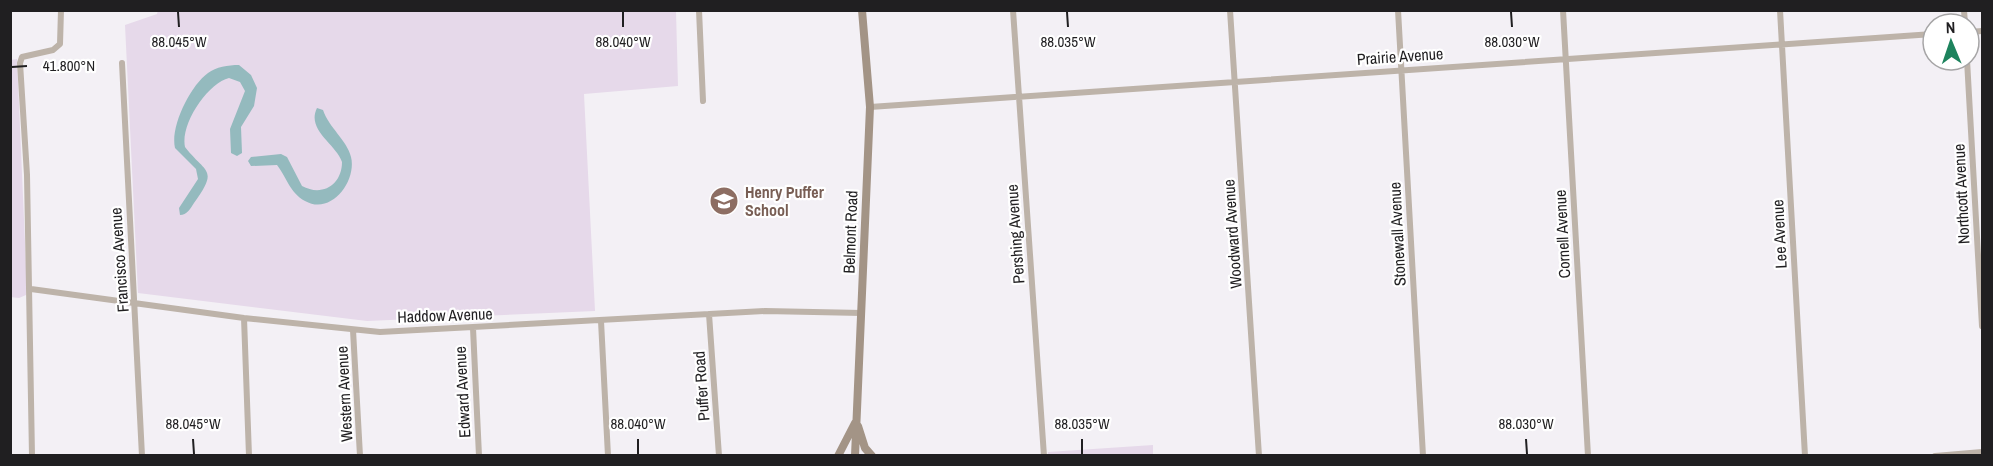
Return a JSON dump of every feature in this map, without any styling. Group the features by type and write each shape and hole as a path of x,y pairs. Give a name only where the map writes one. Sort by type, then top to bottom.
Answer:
{"main road":[{"name":"Belmont Road","path":"855,456 870,107 862,10"},
{"path":"838,456 856,420"},
{"path":"856,420 865,448 872,456"}],"street":[{"path":"32,456 29,309 31,289 20,63 22,57 53,50 60,44 61,10"},
{"path":"699,10 703,101"},
{"name":"Pershing Avenue","path":"1013,10 1044,456"},
{"name":"Woodward Avenue","path":"1230,10 1260,456"},
{"name":"Stonewall Avenue","path":"1398,10 1423,456"},
{"name":"Cornell Avenue","path":"1563,10 1588,456"},
{"name":"Lee Avenue","path":"1780,10 1805,456"},
{"name":"Prairie Avenue","path":"870,107 1236,80 1921,35"},
{"name":"Francisco Avenue","path":"122,63 142,456"},
{"name":"Northcott Avenue","path":"1968,72 1983,326"},
{"name":"Haddow Avenue","path":"31,289 244,318 354,330 473,328 765,311 862,313"},
{"name":"Puffer Road","path":"710,314 719,456"},
{"path":"244,318 249,456"},
{"path":"601,321 608,456"},
{"name":"Edward Avenue","path":"473,328 479,456"},
{"name":"Western Avenue","path":"354,330 360,456"},
{"path":"1935,456 1983,452"}],"shaded area":[{"path":"158,10 676,11 678,86 584,94 595,311 367,321 138,293 125,25 157,14"},
{"path":"17,59 27,288 26,295 19,298 10,297 10,60"},
{"path":"1153,445 1153,455 1048,455 1048,452"}],"water":[{"path":"239,65 251,75 257,88 254,106 241,127 242,153 237,156 231,153 230,129 245,91 240,82 229,78 221,81 205,96 191,116 187,127 185,147 204,167 208,177 202,192 190,209 180,215 179,208 198,179 196,169 175,148 174,139 178,118 188,97 201,79 215,69"},
{"path":"317,108 323,110 329,123 346,145 352,166 350,176 340,194 324,204 315,204 300,198 277,165 251,166 248,161 251,157 281,154 287,157 302,186 317,190 330,187 339,177 342,162 318,130 315,123"}],"place":[{"name":"Henry Puffer School","path":"724,201"}]}
